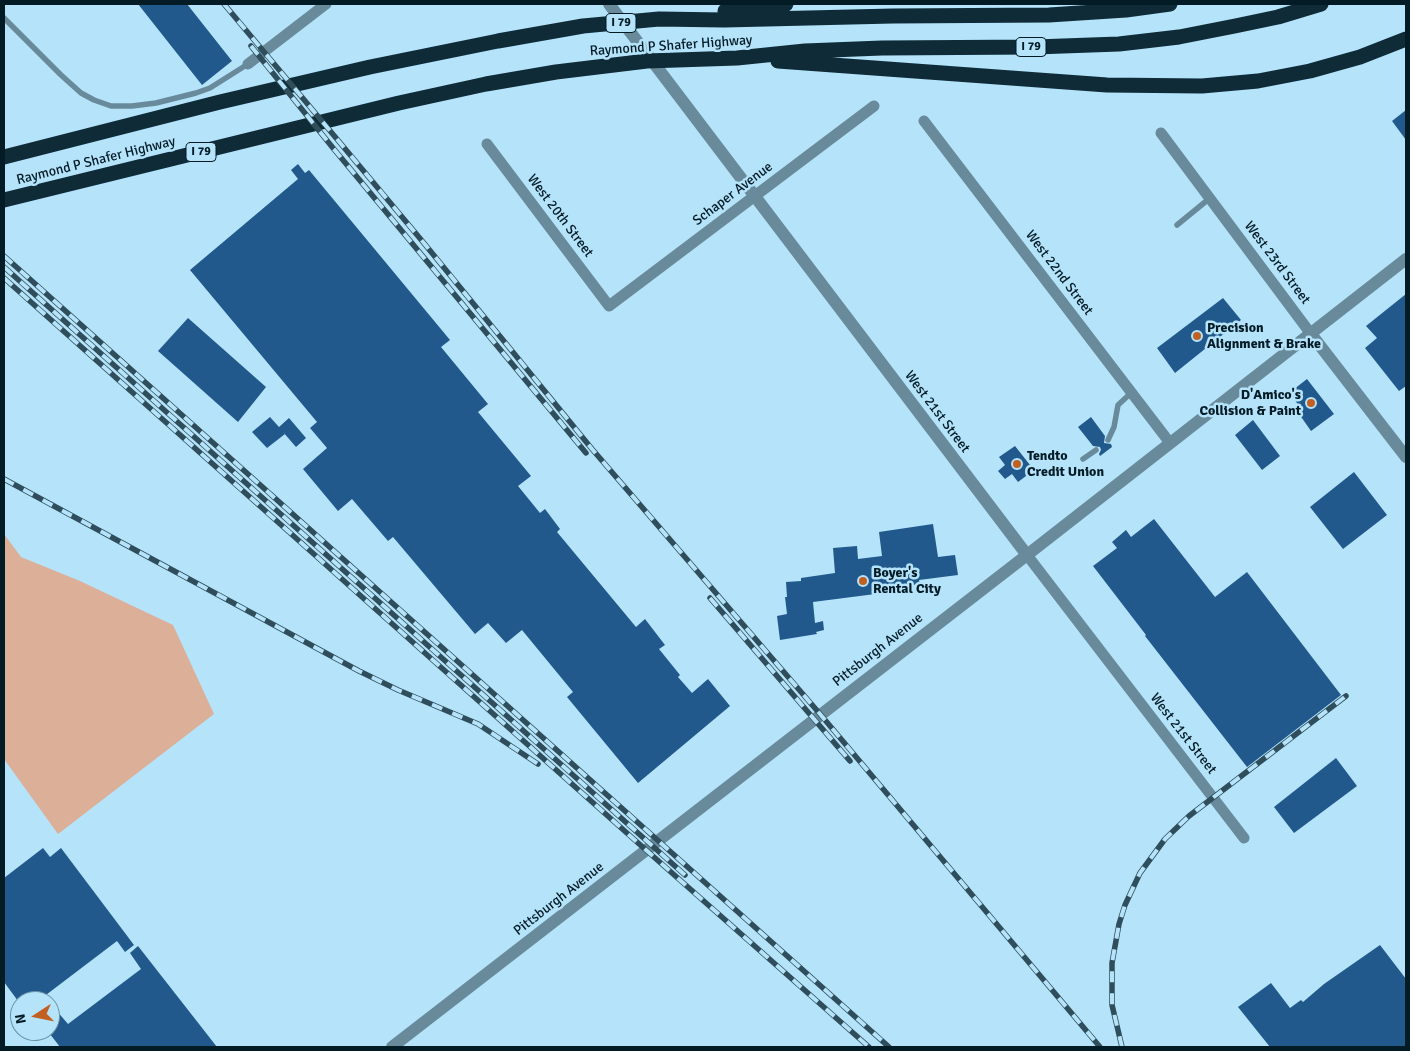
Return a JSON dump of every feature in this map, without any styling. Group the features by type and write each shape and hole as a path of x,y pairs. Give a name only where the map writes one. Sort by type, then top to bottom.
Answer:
{"highway":[{"path":"659,19 786,4"},
{"name":"Raymond P Shafer Highway","path":"4,157 220,102 370,67 583,26 659,19 724,20 1049,14 1126,10 1170,4"},
{"name":"Raymond P Shafer Highway","path":"4,200 399,103 486,84 556,72 647,61 737,58 805,51 1119,44 1179,37 1235,26 1278,17 1321,4"},
{"path":"737,58 1107,85 1194,87 1258,81 1310,71 1360,57 1406,39"}],"street":[{"path":"248,64 326,4"},
{"name":"West 21st Street","path":"609,4 1244,838"},
{"name":"Schaper Avenue","path":"609,306 874,106"},
{"name":"West 22nd Street","path":"924,121 1170,443"},
{"name":"West 23rd Street","path":"1161,133 1311,334 1406,457"},
{"name":"West 20th Street","path":"487,144 609,306"},
{"name":"Pittsburgh Avenue","path":"392,1047 1406,259"}],"lane":[{"path":"4,18 61,76 81,93 111,106 156,103 196,93 210,88 248,64"},
{"path":"1177,225 1210,198"},
{"path":"1108,440 1114,427 1118,405 1131,392"},
{"path":"1083,459 1096,450"}],"shaded area":[{"path":"4,534 21,557 80,581 173,625 214,714 58,834 4,759"}],"building":[{"path":"138,4 187,4 232,61 202,85"},
{"path":"1406,110 1406,140 1392,121"},
{"path":"298,164 305,173 309,170 450,340 441,347 488,404 478,412 531,476 518,486 540,513 545,509 560,529 557,532 636,627 645,619 665,645 659,649 680,675 678,677 692,693 708,679 730,706 638,783 567,697 573,692 522,630 506,643 488,623 475,634 393,537 388,541 352,499 338,511 303,469 327,448 310,428 317,422 190,270 298,179 291,170"},
{"path":"1406,294 1406,386 1399,391 1365,348 1377,338 1366,326"},
{"path":"1223,298 1241,320 1175,373 1157,348"},
{"path":"188,318 266,387 238,422 158,351"},
{"path":"1307,379 1334,414 1311,431 1297,411 1301,408 1289,393"},
{"path":"270,417 279,427 289,418 306,438 296,447 285,434 267,448 252,432"},
{"path":"1091,417 1105,436 1104,443 1111,444 1112,447 1100,456 1100,447 1093,446 1078,427"},
{"path":"1253,420 1280,456 1262,470 1235,435"},
{"path":"1015,446 1034,470 1018,482 1012,474 1005,479 998,471 1005,465 999,457"},
{"path":"1354,472 1387,515 1343,549 1310,507"},
{"path":"1154,519 1215,597 1247,572 1341,695 1247,767 1093,566 1117,548 1112,542 1126,530 1131,537"},
{"path":"933,524 938,557 955,555 958,575 919,580 920,584 883,589 883,593 813,602 815,623 823,621 824,630 816,632 817,634 780,640 777,616 787,614 786,582 801,581 801,578 835,573 833,548 857,546 858,559 882,556 879,532"},
{"path":"1336,758 1357,786 1294,833 1274,807"},
{"path":"43,848 50,857 61,848 134,945 125,952 117,941 51,991 11,991 4,982 4,878"},
{"path":"1380,945 1406,979 1406,1047 1270,1047 1238,1007 1271,983 1290,1008 1301,1000 1303,1002 1324,984"},
{"path":"138,946 217,1047 60,1047 55,1041 60,1041 60,1015 68,1024 141,969 130,953"}],"railway":[{"path":"224,4 423,242 592,449 820,714 1100,1047"},
{"path":"251,46 333,148 586,453"},
{"path":"4,256 889,1047"},
{"path":"4,267 685,875"},
{"path":"4,278 869,1047"},
{"path":"4,479 359,671 478,724 538,764"},
{"path":"710,598 850,761"},
{"path":"1122,1047 1112,1005 1112,963 1119,924 1125,905 1140,873 1165,839 1189,816 1346,696"}],"place":[{"name":"Precision Alignment & Brake","path":"1197,336"},
{"name":"D'Amico's Collision & Paint","path":"1311,403"},
{"name":"Tendto Credit Union","path":"1017,464"},
{"name":"Boyer's Rental City","path":"863,581"}]}
